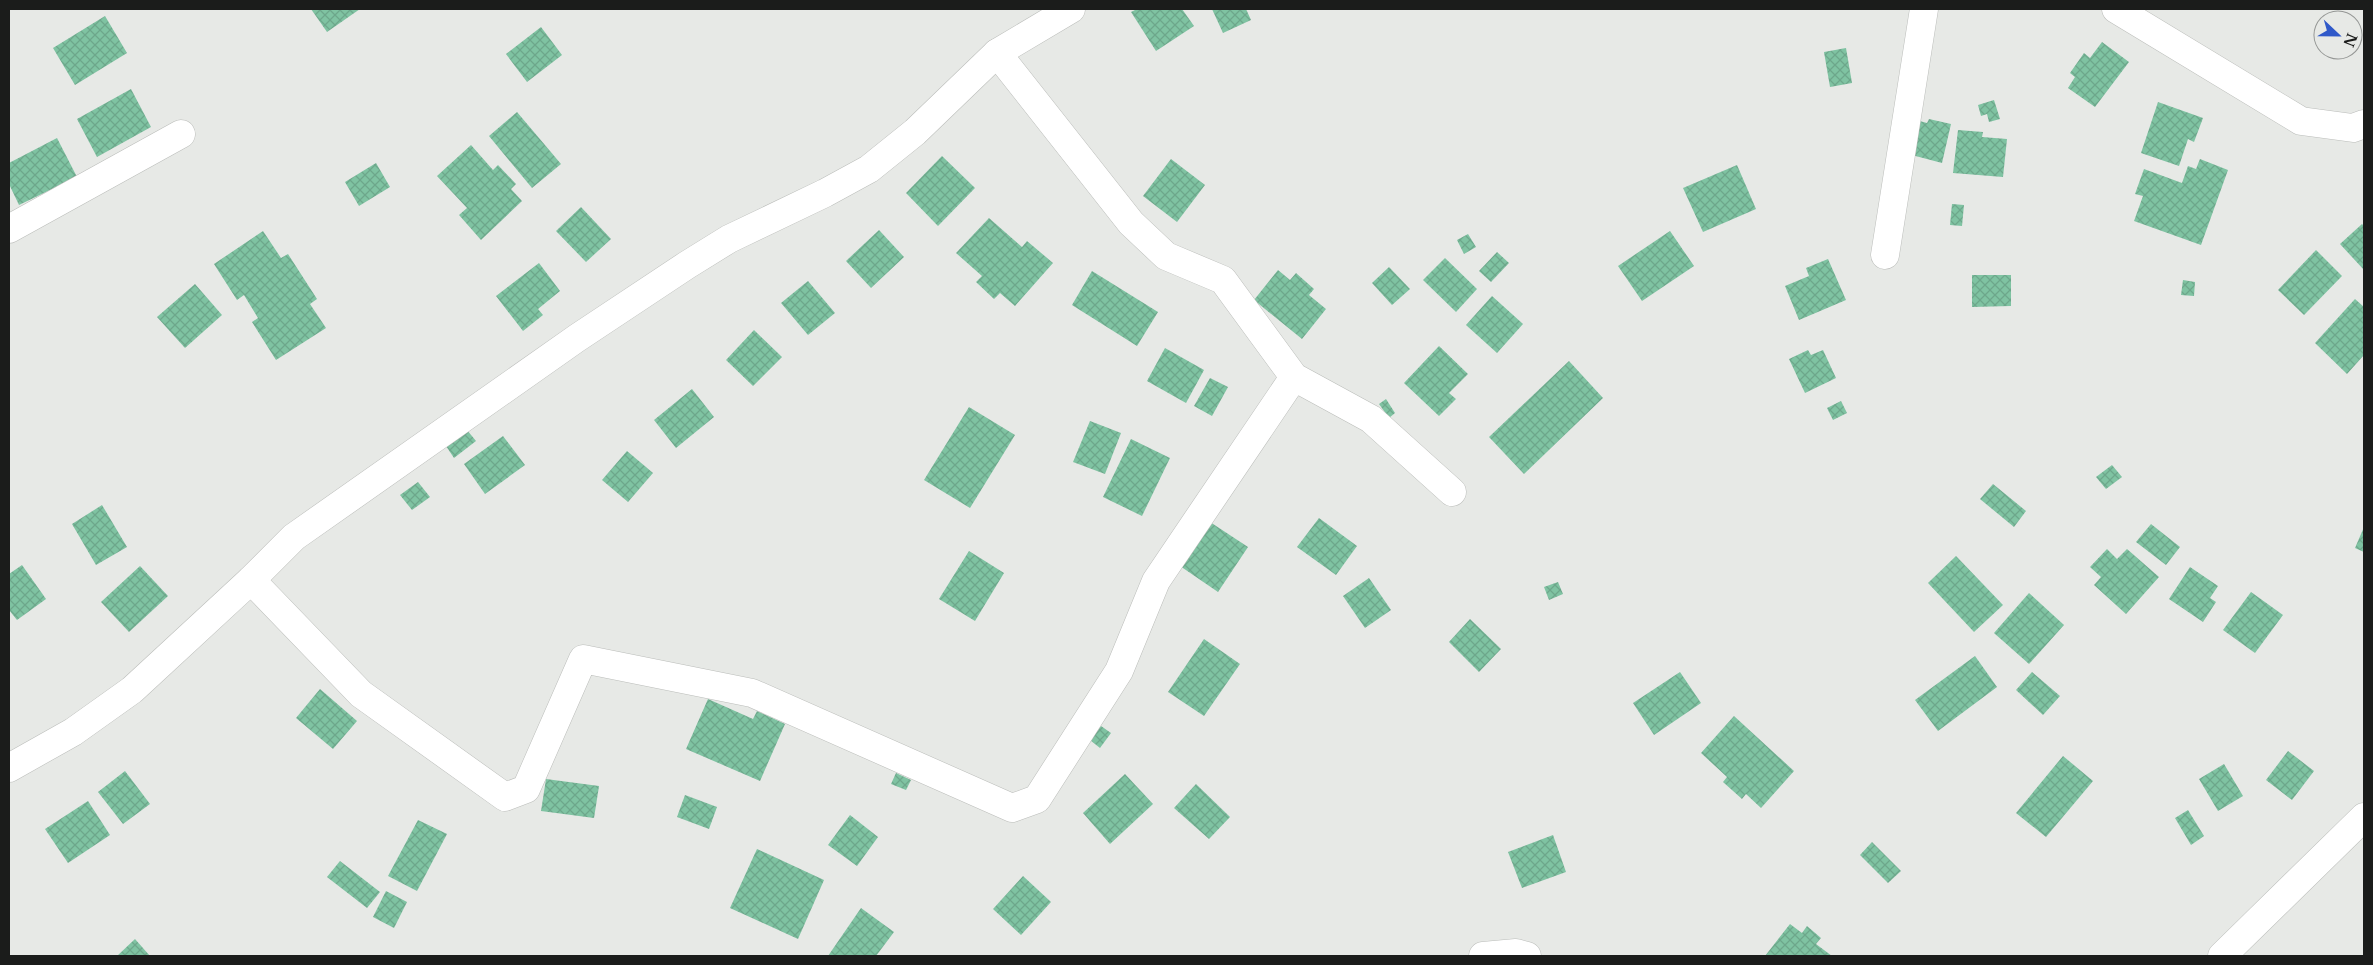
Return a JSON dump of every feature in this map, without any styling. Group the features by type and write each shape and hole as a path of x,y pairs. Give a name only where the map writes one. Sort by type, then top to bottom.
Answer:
{"street":[{"path":"9,768 73,732 132,690 251,580 294,537 593,328 729,239 825,193 869,169 915,132 997,53 1071,9"},
{"path":"1885,255 1924,9"},
{"path":"2116,9 2301,121 2353,128 2364,124"},
{"path":"997,53 1131,223 1166,256 1223,280 1294,377 1371,419 1452,492"},
{"path":"9,229 181,134"},
{"path":"251,580 361,694 505,798 526,789 583,659 752,693 1012,808 1037,799 1119,671 1156,581 1294,377"},
{"path":"2222,956 2364,817"},
{"path":"1482,956 1516,953 1528,956"}],"building":[{"path":"311,9 360,9 327,32"},
{"path":"1137,9 1182,9 1194,26 1156,51 1131,12"},
{"path":"1212,9 1246,9 1251,20 1223,33"},
{"path":"105,16 127,53 75,85 53,48"},
{"path":"541,27 562,55 527,82 506,54"},
{"path":"2102,42 2129,62 2095,107 2068,88 2075,77 2070,73 2084,53 2090,58"},
{"path":"1846,48 1852,83 1830,87 1824,52"},
{"path":"131,89 151,127 97,157 77,119"},
{"path":"1994,100 2000,119 1989,122 1987,114 1981,116 1978,105"},
{"path":"2158,102 2203,118 2194,142 2188,139 2179,166 2141,153"},
{"path":"517,112 561,164 532,188 489,136"},
{"path":"1929,119 1951,124 1942,163 1908,154 1916,120 1927,123"},
{"path":"1958,130 1983,132 1982,137 2007,139 2003,177 1953,173"},
{"path":"57,138 77,177 19,205 9,184 9,163"},
{"path":"471,145 493,170 498,165 516,184 511,189 522,201 481,240 459,215 467,208 437,176"},
{"path":"942,156 975,188 938,226 906,193"},
{"path":"1171,159 1205,185 1177,222 1143,196"},
{"path":"2200,159 2228,170 2201,245 2134,221 2143,196 2135,194 2144,169 2182,183 2188,166 2196,169"},
{"path":"376,163 390,187 359,206 345,182"},
{"path":"1737,165 1756,209 1703,232 1683,188"},
{"path":"1952,204 1964,205 1962,226 1950,225"},
{"path":"581,207 611,239 586,262 556,231"},
{"path":"989,218 1022,247 1027,241 1053,263 1015,306 1000,293 994,299 976,282 982,276 956,253"},
{"path":"2362,224 2364,226 2364,270 2340,244"},
{"path":"879,230 904,257 871,288 846,261"},
{"path":"263,231 281,258 288,254 317,299 310,304 326,328 276,360 252,322 258,318 244,295 237,300 214,264"},
{"path":"1670,231 1694,266 1642,301 1618,266"},
{"path":"1468,234 1476,247 1464,254 1457,240"},
{"path":"2316,250 2342,276 2304,315 2278,290"},
{"path":"1497,252 1509,263 1491,282 1479,271"},
{"path":"1445,258 1477,289 1456,312 1423,280"},
{"path":"1828,259 1846,300 1799,320 1785,286 1809,276 1806,268"},
{"path":"539,263 560,291 538,309 543,315 523,331 496,296"},
{"path":"1389,267 1410,289 1392,305 1372,283"},
{"path":"1278,270 1290,280 1296,273 1314,289 1309,295 1326,309 1302,339 1254,300"},
{"path":"1092,271 1158,312 1137,346 1072,305"},
{"path":"1972,275 2011,275 2011,306 1972,307"},
{"path":"2183,280 2195,282 2194,296 2181,295"},
{"path":"808,281 835,313 808,335 781,303"},
{"path":"195,284 222,315 185,348 157,317"},
{"path":"1492,296 1523,324 1497,353 1466,325"},
{"path":"2355,299 2364,307 2364,355 2347,374 2315,343"},
{"path":"754,330 782,357 753,386 726,360"},
{"path":"1439,346 1468,374 1449,393 1456,399 1439,416 1404,383"},
{"path":"1165,348 1204,370 1186,403 1147,381"},
{"path":"1808,350 1811,355 1823,350 1836,378 1805,393 1789,359"},
{"path":"1569,361 1603,398 1524,474 1489,437"},
{"path":"1210,378 1228,387 1212,416 1194,406"},
{"path":"692,389 714,417 676,448 654,420"},
{"path":"1386,399 1395,413 1389,418 1379,404"},
{"path":"1841,401 1847,413 1833,420 1827,408"},
{"path":"969,407 1015,435 970,508 924,480"},
{"path":"1090,421 1121,433 1105,474 1073,462"},
{"path":"467,430 476,441 454,458 446,446"},
{"path":"503,436 525,465 485,494 464,464"},
{"path":"1131,439 1170,458 1142,516 1103,497"},
{"path":"627,451 653,473 628,502 602,480"},
{"path":"2112,465 2122,477 2106,489 2096,477"},
{"path":"418,482 430,497 412,510 400,495"},
{"path":"1993,484 2026,511 2014,527 1980,499"},
{"path":"102,505 127,547 96,565 72,524"},
{"path":"1319,518 1357,546 1336,575 1297,547"},
{"path":"1210,522 1248,547 1218,592 1180,566"},
{"path":"2151,524 2180,547 2166,565 2136,542"},
{"path":"2364,527 2364,552 2355,548"},
{"path":"2107,549 2117,559 2127,549 2159,577 2126,614 2094,585 2101,577 2090,567"},
{"path":"969,551 1004,573 975,621 939,599"},
{"path":"1956,556 2003,605 1974,632 1928,583"},
{"path":"22,565 46,599 17,620 9,610 9,574"},
{"path":"140,566 168,596 129,632 101,602"},
{"path":"2190,567 2218,586 2210,598 2216,602 2203,622 2169,599"},
{"path":"1369,578 1391,610 1365,628 1343,596"},
{"path":"1558,582 1563,594 1549,600 1544,587"},
{"path":"2251,592 2283,615 2255,653 2223,630"},
{"path":"2029,593 2064,625 2029,664 1994,633"},
{"path":"1470,619 1501,649 1479,672 1449,642"},
{"path":"1204,639 1240,664 1204,716 1168,692"},
{"path":"1975,656 1997,687 1938,731 1915,700"},
{"path":"1680,672 1701,703 1654,735 1633,703"},
{"path":"2032,672 2060,696 2043,715 2016,690"},
{"path":"320,689 357,721 333,749 296,718"},
{"path":"708,699 753,719 757,711 785,724 760,781 686,749"},
{"path":"1734,716 1794,771 1761,808 1746,794 1742,799 1723,782 1727,777 1701,753"},
{"path":"1101,726 1111,733 1100,748 1090,740"},
{"path":"2288,751 2314,771 2292,800 2266,780"},
{"path":"2063,756 2093,781 2046,837 2016,813"},
{"path":"2224,764 2243,796 2218,811 2199,779"},
{"path":"125,771 150,804 123,824 98,792"},
{"path":"896,773 911,780 906,790 891,784"},
{"path":"1125,774 1153,804 1110,844 1083,813"},
{"path":"546,779 599,786 594,818 541,811"},
{"path":"1196,784 1230,817 1209,839 1174,808"},
{"path":"685,795 717,807 709,829 677,817"},
{"path":"88,801 110,835 68,863 45,829"},
{"path":"2188,810 2204,836 2191,845 2175,818"},
{"path":"850,815 878,837 857,866 828,845"},
{"path":"418,820 447,834 417,891 388,876"},
{"path":"1553,835 1566,872 1522,888 1508,852"},
{"path":"1872,842 1901,871 1888,883 1860,855"},
{"path":"757,849 824,880 798,939 730,908"},
{"path":"340,861 380,892 367,908 327,877"},
{"path":"1023,876 1051,902 1021,935 993,909"},
{"path":"386,891 407,902 394,928 373,917"},
{"path":"861,908 894,932 876,956 828,956"},
{"path":"1790,924 1802,933 1807,926 1821,938 1816,944 1832,956 1765,956"},
{"path":"135,939 150,956 117,956"}]}
